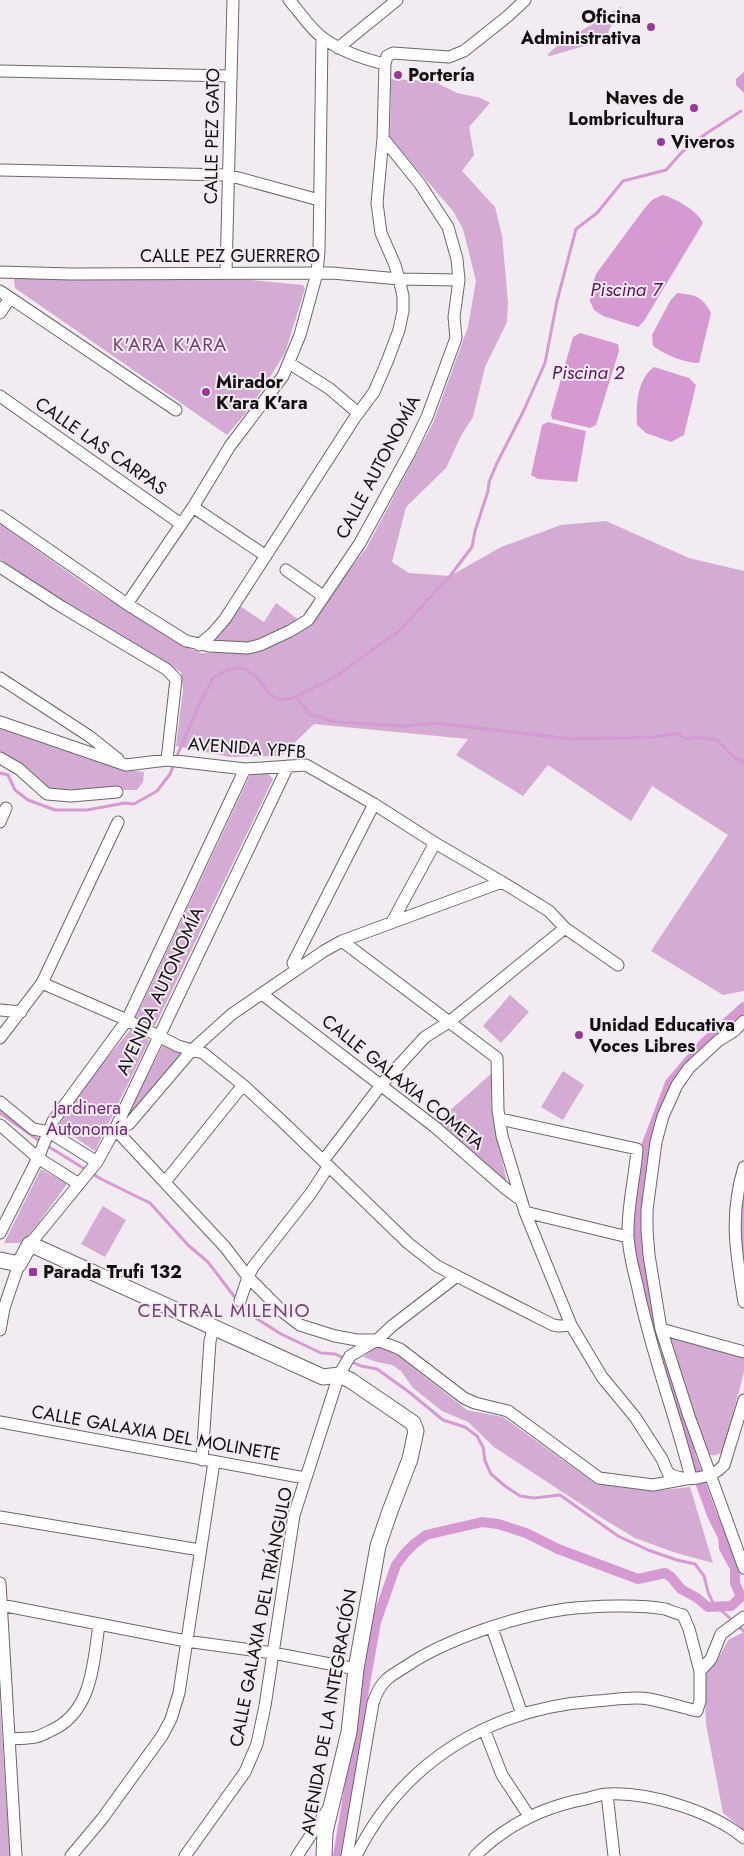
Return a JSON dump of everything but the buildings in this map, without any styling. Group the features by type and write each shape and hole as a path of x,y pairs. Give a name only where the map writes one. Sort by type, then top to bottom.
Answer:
{"main road":[{"name":"AVENIDA AUTONOMÍA","path":"19,1264 30,1244"},
{"path":"30,1244 323,1377 344,1366"},
{"path":"0,1260 19,1264"},
{"name":"AVENIDA DE LA INTEGRACIÓN","path":"324,1856 325,1832 349,1732 356,1668 378,1546 410,1459 416,1431 413,1423 350,1380 344,1366"}],"street":[{"name":"CALLE PEZ GATO","path":"226,273 233,0"},
{"path":"289,0 322,37 338,48 365,59 385,64"},
{"path":"338,48 397,0"},
{"path":"0,516 127,604 186,641 199,645 212,634 225,619 358,413 374,392 399,330 403,311 403,296 395,265 381,233 377,204 387,56 394,53 449,57 464,51 508,16 524,0"},
{"path":"127,604 194,506 230,446 283,376 300,336 317,273 319,252 322,37"},
{"path":"0,71 231,76"},
{"name":"CALLE AUTONOMÍA","path":"199,645 248,648 260,645 290,631 308,620 370,525 428,416 456,338 454,317 459,280 457,259 448,227 420,184 382,138"},
{"path":"0,170 228,175 319,200"},
{"name":"CALLE PEZ GUERRERO","path":"0,272 71,274 317,273 399,279 459,280"},
{"path":"0,292 176,410"},
{"path":"0,314 10,298"},
{"path":"289,363 330,389 358,413"},
{"name":"CALLE LAS CARPAS","path":"0,396 182,524"},
{"path":"194,506 266,556"},
{"name":"AVENIDA YPFB","path":"0,566 62,607 166,669 176,679 167,760 245,768 306,766 374,804 435,844 502,882 549,912 564,928 618,965"},
{"path":"286,570 323,596"},
{"path":"0,678 89,736 126,765"},
{"path":"0,722 126,765 167,760"},
{"path":"0,758 19,769 47,794 71,796 117,792"},
{"name":"AVENIDA AUTONOMÍA","path":"30,1244 96,1162 114,1129 288,766"},
{"name":"AVENIDA AUTONOMÍA","path":"0,1233 38,1158 53,1121 128,1020 245,768"},
{"path":"296,970 293,962 374,804"},
{"path":"0,822 6,808"},
{"path":"0,1038 42,983 118,822"},
{"path":"392,922 435,844"},
{"path":"502,882 342,940 232,1014 192,1050 129,1124 114,1129 225,1246 248,1278 283,1312 300,1325 335,1336 357,1340 377,1340 400,1349 464,1398 475,1403 508,1411 598,1478 653,1485 718,1472 724,1465 744,1400"},
{"path":"240,1301 254,1267 311,1192 326,1164 381,1085 425,1036 449,1022 564,928"},
{"path":"342,940 497,1058 502,1136 525,1212 571,1325 602,1377 635,1417 662,1459 668,1473 673,1476 700,1477"},
{"path":"42,983 128,1020 178,1046 203,1053 243,1085 408,1243 437,1266 552,1324 558,1326 571,1325"},
{"name":"CALLE GALAXIA COMETA","path":"262,994 435,1127 521,1200"},
{"path":"0,1010 21,1012"},
{"path":"700,1477 661,1329 649,1255 647,1210 656,1142 663,1116 677,1085 689,1068 718,1041 734,1031 744,1021"},
{"path":"165,1182 243,1085"},
{"path":"0,1102 33,1129 48,1132 96,1162"},
{"path":"500,1119 637,1149 631,1187 628,1237 644,1319 666,1388 700,1477 744,1568"},
{"path":"0,1125 38,1158 79,1184"},
{"path":"744,1167 734,1215 735,1242 744,1302"},
{"path":"525,1212 628,1237"},
{"name":"AVENIDA AUTONOMÍA","path":"0,1330 4,1308 19,1264"},
{"path":"344,1366 457,1276"},
{"path":"202,1460 210,1341 214,1326"},
{"path":"661,1329 744,1352"},
{"name":"CALLE GALAXIA DEL TRIÁNGULO","path":"186,1856 252,1760 265,1706 294,1515 344,1366"},
{"name":"CALLE GALAXIA DEL MOLINETE","path":"0,1422 305,1478"},
{"path":"71,1856 102,1819 172,1720 179,1693 214,1462"},
{"path":"0,1517 200,1550"},
{"path":"0,1583 16,1856"},
{"path":"1,1606 99,1626 356,1668"},
{"path":"347,1856 373,1703 378,1689 387,1679 432,1651 454,1641 528,1617 564,1610 626,1607 666,1610 683,1615 689,1629 700,1671 700,1701 697,1711 648,1699 560,1704 522,1714 484,1729 447,1749 408,1781 376,1819 356,1856"},
{"path":"700,1671 711,1659 721,1634 744,1617"},
{"path":"9,1739 36,1737 59,1728 76,1713 87,1694 99,1626"},
{"path":"492,1628 522,1714"},
{"path":"484,1729 502,1775 529,1816"},
{"path":"607,1794 614,1856"},
{"path":"475,1856 507,1829 529,1816 569,1802 607,1794 652,1799 695,1810 719,1821 744,1838"},
{"path":"297,1856 332,1803"}],"green space":[{"path":"622,6 604,40 550,56 547,55 558,45"},
{"path":"391,79 433,81 457,93 481,98 490,103 469,127 474,155 462,171 495,207 502,235 508,302 507,322 485,367 473,417 461,436 446,468 406,507 392,562 409,573 450,576 501,547 561,525 606,521 689,558 744,571 744,991 723,995 651,951 728,835 652,786 631,821 548,765 523,796 456,755 468,739 314,724 281,756 230,757 176,746 183,689 181,672 66,604 0,559 0,524 89,587 184,646 201,653 217,652 210,639 240,606 264,622 276,603 307,626 367,547 433,423 468,327 476,281 463,229 453,211 390,138"},
{"path":"20,277 251,280 303,285 305,289 285,353 251,407 227,435 15,288 14,279"},
{"path":"0,728 122,769 144,772 143,782 137,790 48,789 10,757 0,752"},
{"path":"265,770 273,779 155,1026 136,1017 252,771"},
{"path":"510,995 529,1012 501,1043 483,1026"},
{"name":"Jardinera Autonomía","path":"132,1028 146,1035 149,1041 95,1151 58,1126 88,1081"},
{"path":"163,1045 183,1054 126,1119"},
{"path":"563,1071 584,1085 563,1120 541,1107"},
{"path":"492,1073 491,1104 507,1182 437,1122"},
{"name":"Jardinera Autonomía","path":"41,1169 67,1184 22,1243 4,1243"},
{"path":"744,1180 744,1271 739,1211"},
{"path":"103,1206 126,1220 105,1257 81,1244"},
{"path":"670,1336 744,1356 744,1372 723,1451 718,1454 708,1454 668,1341"},
{"path":"374,1348 383,1348 397,1355 467,1410 503,1417 596,1484 652,1491 690,1487 713,1563 673,1552 635,1538 605,1520 494,1447 468,1422 442,1411 413,1388 401,1371 392,1365 363,1357"},
{"path":"744,1632 744,1830 723,1813 706,1724 704,1671 717,1661 728,1640"},
{"path":"0,1704 10,1856 0,1856"}],"water":[{"path":"744,72 744,93 736,85 736,79"},
{"name":"Piscina 7","path":"662,195 686,206 697,214 703,223 644,321 638,327 603,316 594,310 590,301 591,289 596,274 644,209 652,200"},
{"path":"677,293 698,297 705,303 711,313 699,363 675,358 653,346 652,335 670,301"},
{"name":"Piscina 2","path":"580,333 618,344 619,351 596,425 590,428 552,419 551,414 573,337"},
{"path":"654,367 689,378 696,385 684,435 671,442 646,433 637,425 637,401 641,385 648,372"},
{"path":"548,422 586,431 577,482 538,479 531,475 542,425"}],"waterway":[{"path":"176,758 213,678 229,669 241,668 255,675 271,695 281,700 296,697 333,678 399,631 450,576 472,547 489,482 545,363 557,301 576,229 597,213 623,181 666,170 682,152 741,111"},
{"path":"296,697 311,715 337,722 404,726 437,723 571,739 655,737 676,733 687,739 700,737 717,740 734,757 744,763"},
{"path":"0,773 8,775 15,790 28,800 55,810 87,810 125,803 134,804 157,791 170,774 174,764"},
{"path":"653,1329 637,1241 637,1210 645,1149 670,1083 704,1043 744,1007"},
{"path":"0,1113 41,1142"},
{"path":"46,1145 101,1179 150,1203 188,1245 208,1262 246,1312 281,1334 321,1353 335,1354 361,1366 377,1369 443,1420 465,1427 477,1436 483,1447 485,1461 491,1474 520,1496 534,1498 560,1495 618,1536 648,1550 695,1564 704,1576 713,1603 733,1621"},
{"path":"338,1856 350,1784 358,1750 364,1689 376,1622 396,1565 405,1553 426,1535 482,1522 498,1524 526,1533 558,1549 638,1579 665,1573 681,1589 708,1607 731,1606 741,1597 735,1583 735,1568 724,1548 723,1537 712,1515 691,1457 677,1399 661,1358"},
{"path":"737,1625 744,1631"}],"place":[{"name":"Oficina Administrativa","path":"651,27"},
{"name":"Portería","path":"398,75"},
{"name":"Naves de Lombricultura","path":"694,108"},
{"name":"Viveros","path":"661,142"},
{"name":"Mirador K'ara K'ara","path":"206,392"},
{"name":"Unidad Educativa Voces Libres","path":"579,1035"},
{"name":"Parada Trufi 132","path":"33,1272"}],"district":[{"name":"K'ARA K'ARA","path":"170,344"},
{"name":"CENTRAL MILENIO","path":"224,1310"}]}
